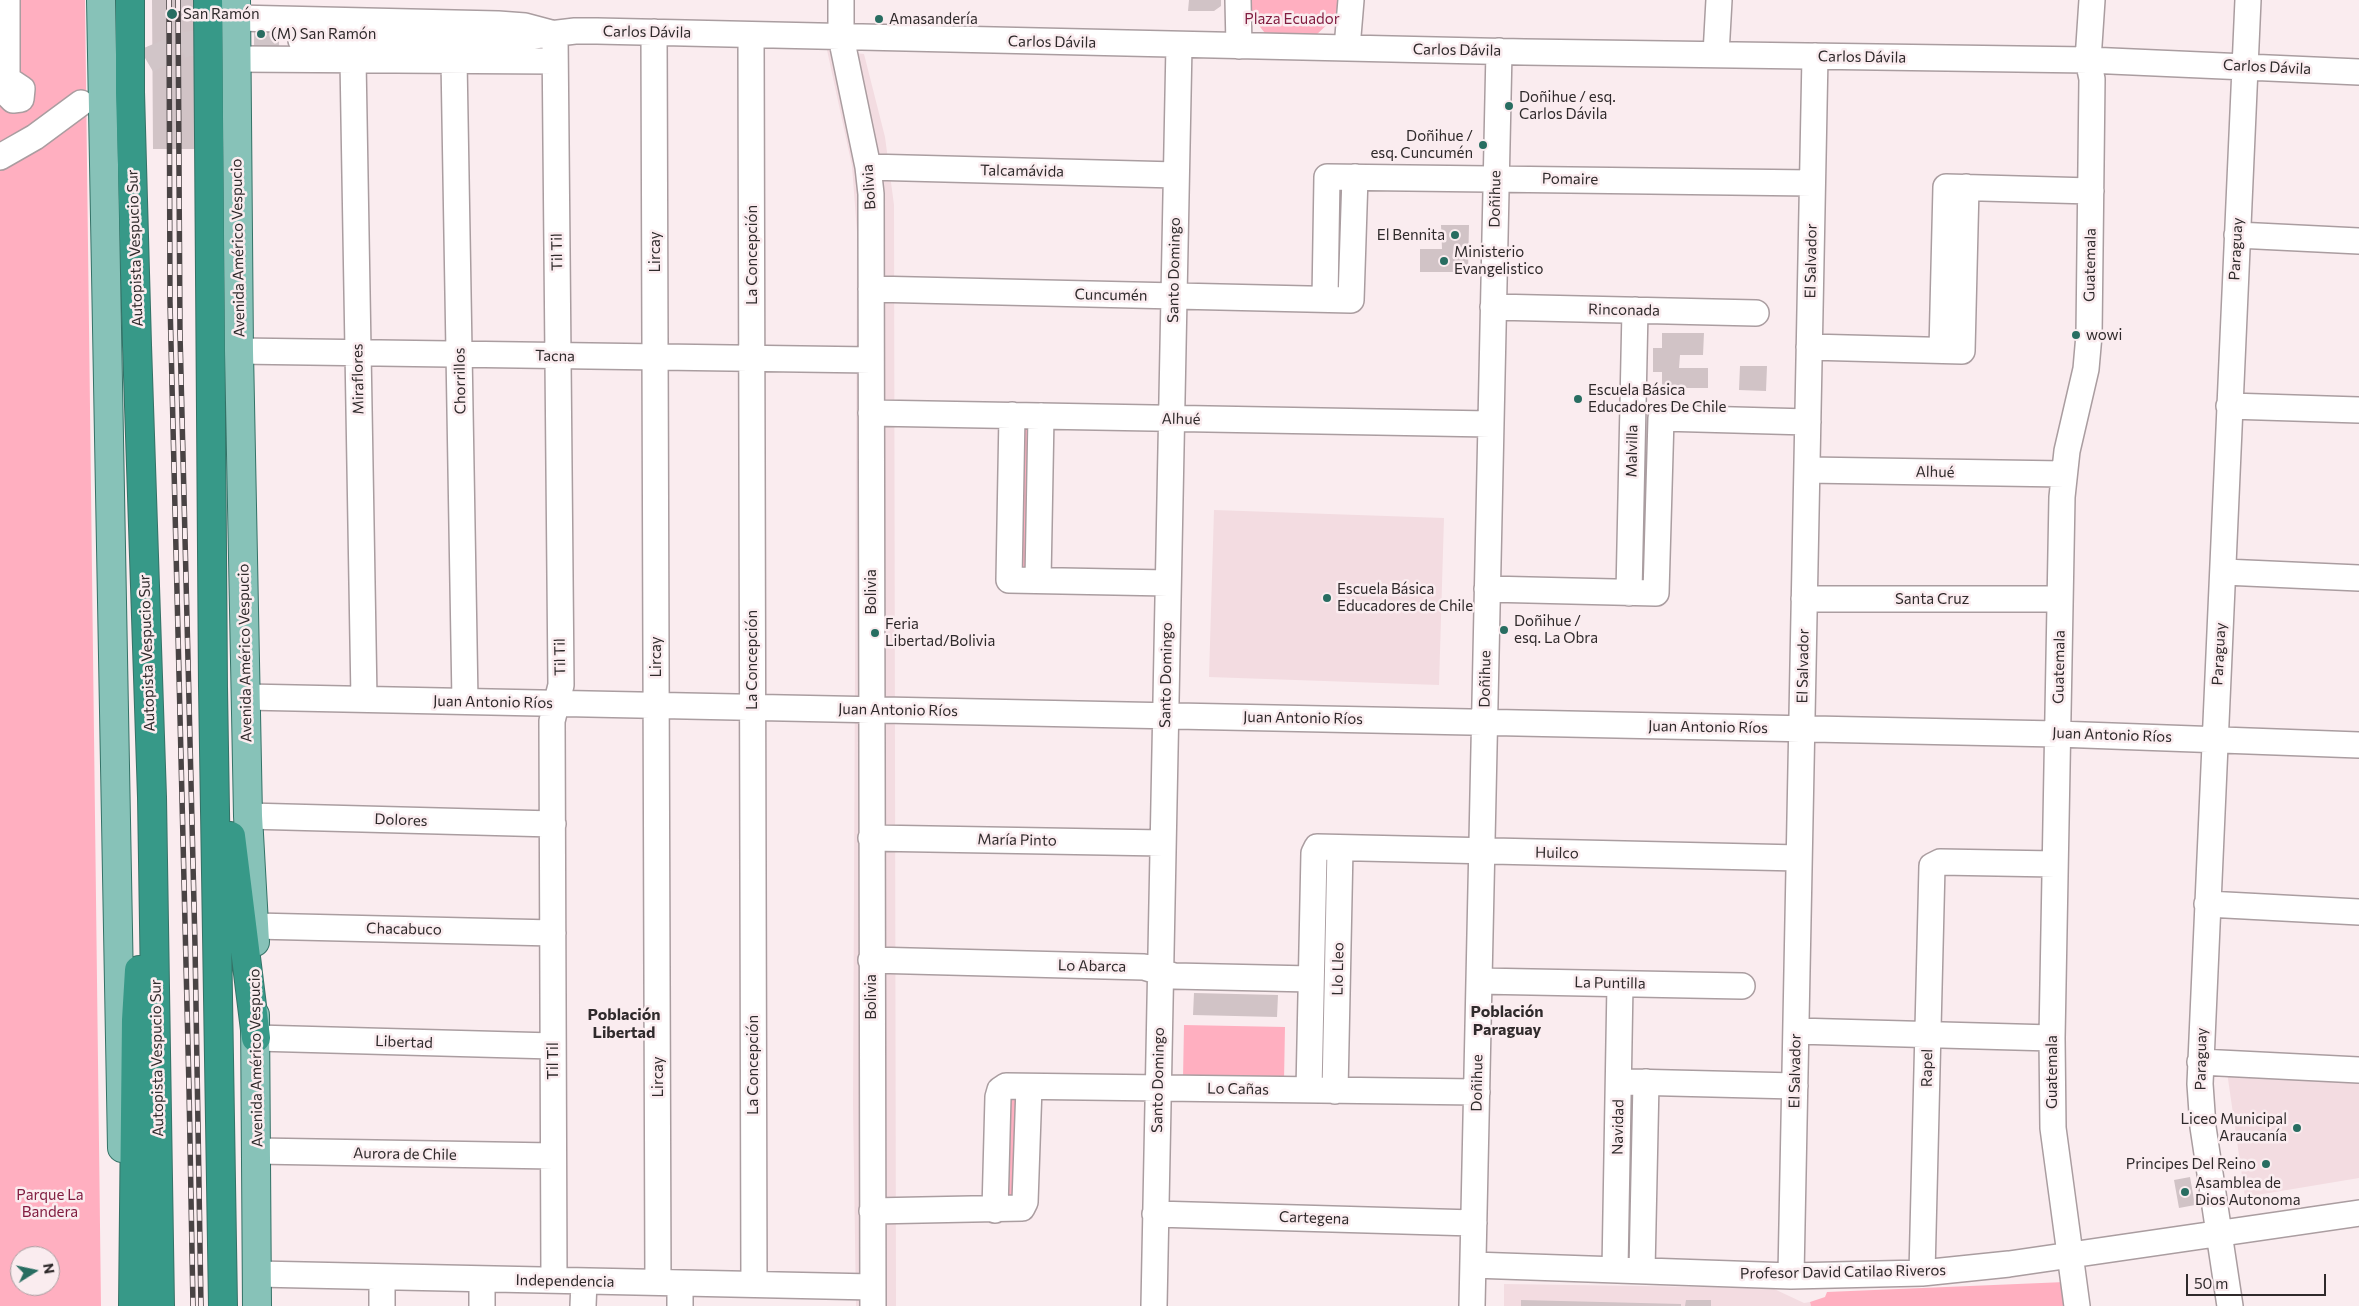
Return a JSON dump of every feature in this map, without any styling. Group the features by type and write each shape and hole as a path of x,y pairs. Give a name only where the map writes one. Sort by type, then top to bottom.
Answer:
{"highway":[{"name":"Autopista Vespucio Sur","path":"130,0 132,141 152,797 160,1306"},
{"path":"208,0 213,687 223,1306"},
{"path":"213,687 256,1038"},
{"path":"133,1306 136,1020 143,899 152,797"}],"main road":[{"path":"101,0 112,696 126,1306"},
{"name":"Avenida Américo Vespucio","path":"236,9 239,351 248,816 255,926 257,1306"}],"street":[{"path":"7,0 7,79"},
{"name":"Bolivia","path":"841,0 841,37 868,167 871,194 873,1296"},
{"path":"1238,0 1238,46"},
{"path":"1347,48 1350,0"},
{"path":"1716,54 1720,0"},
{"name":"Guatemala","path":"2077,1306 2053,1128 2052,1038 2064,474 2086,369 2089,335 2092,79 2088,60 2092,0"},
{"name":"Paraguay","path":"2230,1306 2203,1127 2200,1062 2214,738 2224,572 2229,406 2248,0"},
{"name":"Carlos Dávila","path":"236,9 525,26 554,34"},
{"name":"Carlos Dávila","path":"301,40 483,42 590,31 1179,45 2088,60 2359,72"},
{"name":"Lircay","path":"654,32 656,705 673,1290"},
{"name":"Til Til","path":"554,34 561,685 552,721 554,1280"},
{"name":"La Concepción","path":"751,35 752,707 768,1292"},
{"name":"Santo Domingo","path":"1154,1306 1179,45"},
{"name":"Doñihue","path":"1472,1306 1498,51"},
{"name":"El Salvador","path":"1791,1276 1815,56"},
{"path":"236,59 555,61"},
{"name":"Miraflores","path":"353,60 364,699"},
{"name":"Chorrillos","path":"454,60 465,701"},
{"path":"0,157 35,137 81,104"},
{"name":"Talcamávida","path":"868,167 1176,175"},
{"name":"Pomaire","path":"1325,299 1327,177 1812,183"},
{"name":"Cuncumén","path":"871,289 1351,300 1355,177"},
{"path":"1809,347 1952,351 1956,187 2091,191"},
{"path":"2237,235 2359,240"},
{"name":"Rinconada","path":"1493,307 1756,313"},
{"name":"Malvilla","path":"1635,310 1629,592 1656,593 1661,418 1808,422"},
{"name":"Tacna","path":"239,351 870,360"},
{"path":"2229,406 2359,410"},
{"name":"Alhué","path":"871,413 1490,424"},
{"path":"1012,416 1009,580 1168,582"},
{"path":"1038,580 1041,416"},
{"name":"Alhué","path":"1807,470 2064,474"},
{"path":"2224,572 2359,578"},
{"path":"1487,589 1629,592"},
{"name":"Santa Cruz","path":"1804,599 2060,599"},
{"name":"Juan Antonio Ríos","path":"246,697 2058,734 2214,738 2359,745"},
{"name":"Dolores","path":"248,816 553,824"},
{"name":"María Pinto","path":"871,838 1163,843"},
{"name":"Huilco","path":"1316,848 1799,858"},
{"name":"Llo Lleo","path":"1309,1090 1314,853 1316,848"},
{"name":"Llo Lleo","path":"1335,1091 1340,848"},
{"name":"Rapel","path":"1922,1273 1932,869 1934,864 1940,862 2055,864"},
{"path":"2207,904 2359,912"},
{"name":"Chacabuco","path":"255,926 553,933"},
{"name":"Lo Abarca","path":"871,960 1144,967 1174,976 1311,979"},
{"name":"La Puntilla","path":"1479,981 1742,986"},
{"name":"Navidad","path":"1615,1270 1620,984"},
{"path":"1796,1031 2052,1038"},
{"name":"Libertad","path":"256,1038 553,1046"},
{"path":"2200,1062 2359,1070"},
{"path":"1618,1081 1795,1086"},
{"name":"Navidad","path":"1642,1271 1646,1082"},
{"name":"Lo Cañas","path":"995,1210 998,1096 1000,1090 1006,1086 1476,1092"},
{"path":"872,1211 1022,1208 1025,1202 1029,1087"},
{"name":"Aurora de Chile","path":"257,1151 553,1156"},
{"name":"Profesor David Catilao Riveros","path":"1473,1265 1791,1276 1922,1273 2069,1255 2359,1213"},
{"name":"Cartegena","path":"1155,1214 1474,1223"},
{"name":"Independencia","path":"257,1274 584,1281 673,1290 873,1296"},
{"path":"382,1277 382,1306"},
{"path":"482,1279 482,1306"},
{"path":"583,1306 584,1281"}],"shaded area":[{"name":"Feria Libertad/Bolivia","path":"827,50 864,54 885,137 894,205 896,1306 856,1306 853,1105 857,232 852,166"},
{"name":"Escuela Básica Educadores de Chile","path":"1214,510 1444,518 1439,685 1209,677"},
{"name":"Liceo Municipal Araucanía","path":"2227,1072 2359,1078 2359,1178 2245,1197"},
{"path":"1504,1284 1772,1288 1804,1303 1810,1302 1811,1306 1504,1306"}],"green space":[{"name":"Parque La Bandera","path":"0,0 85,0 101,1306 0,1306"},
{"name":"Plaza Ecuador","path":"1246,0 1338,0 1336,16 1313,38 1268,37 1246,9"},
{"path":"1015,427 1035,427 1033,571 1016,571"},
{"path":"1184,1025 1285,1027 1284,1081 1183,1079"},
{"path":"1018,1092 1021,1200 1007,1205 1005,1097"},
{"path":"2065,1282 2069,1306 1811,1306 1810,1302 1825,1297 1827,1292"}],"building":[{"path":"152,0 199,0 200,149 153,149"},
{"path":"1189,0 1221,0 1221,6 1214,11 1188,11"},
{"name":"Ministerio Evangelistico","path":"1441,225 1469,225 1468,272 1420,272 1420,249 1442,249"},
{"path":"1662,333 1704,333 1703,355 1680,355 1679,368 1708,368 1708,388 1662,388 1662,372 1653,372 1653,348 1662,348"},
{"path":"1740,366 1767,366 1766,391 1739,390"},
{"path":"1194,993 1278,995 1277,1017 1193,1015"},
{"name":"Asamblea de Dios Autonoma","path":"2190,1177 2195,1205 2179,1208 2174,1180"},
{"path":"1521,1300 1681,1304 1681,1306 1521,1306"},
{"path":"1686,1300 1711,1300 1711,1306 1685,1306"}],"tunnel":[{"path":"115,80 152,58 187,44 229,40 301,40"}],"railway":[{"path":"169,0 170,302 193,1306"},
{"path":"178,0 180,334 195,945 201,1306"}],"place":[{"name":"San Ramón","path":"172,14"},
{"name":"Amasandería","path":"879,19"},
{"name":"(M) San Ramón","path":"261,34"},
{"name":"Doñihue / esq. Carlos Dávila","path":"1509,106"},
{"name":"Doñihue / esq. Cuncumén","path":"1483,145"},
{"name":"El Bennita","path":"1455,235"},
{"name":"Ministerio Evangelistico","path":"1444,261"},
{"name":"wowi","path":"2076,335"},
{"name":"Escuela Básica Educadores De Chile","path":"1578,399"},
{"name":"Escuela Básica Educadores de Chile","path":"1327,598"},
{"name":"Doñihue / esq. La Obra","path":"1504,630"},
{"name":"Feria Libertad/Bolivia","path":"875,633"},
{"name":"Liceo Municipal Araucanía","path":"2297,1128"},
{"name":"Principes Del Reino","path":"2266,1164"},
{"name":"Asamblea de Dios Autonoma","path":"2185,1192"}],"district":[{"name":"Población Paraguay","path":"1507,1021"},
{"name":"Población Libertad","path":"624,1024"}]}
